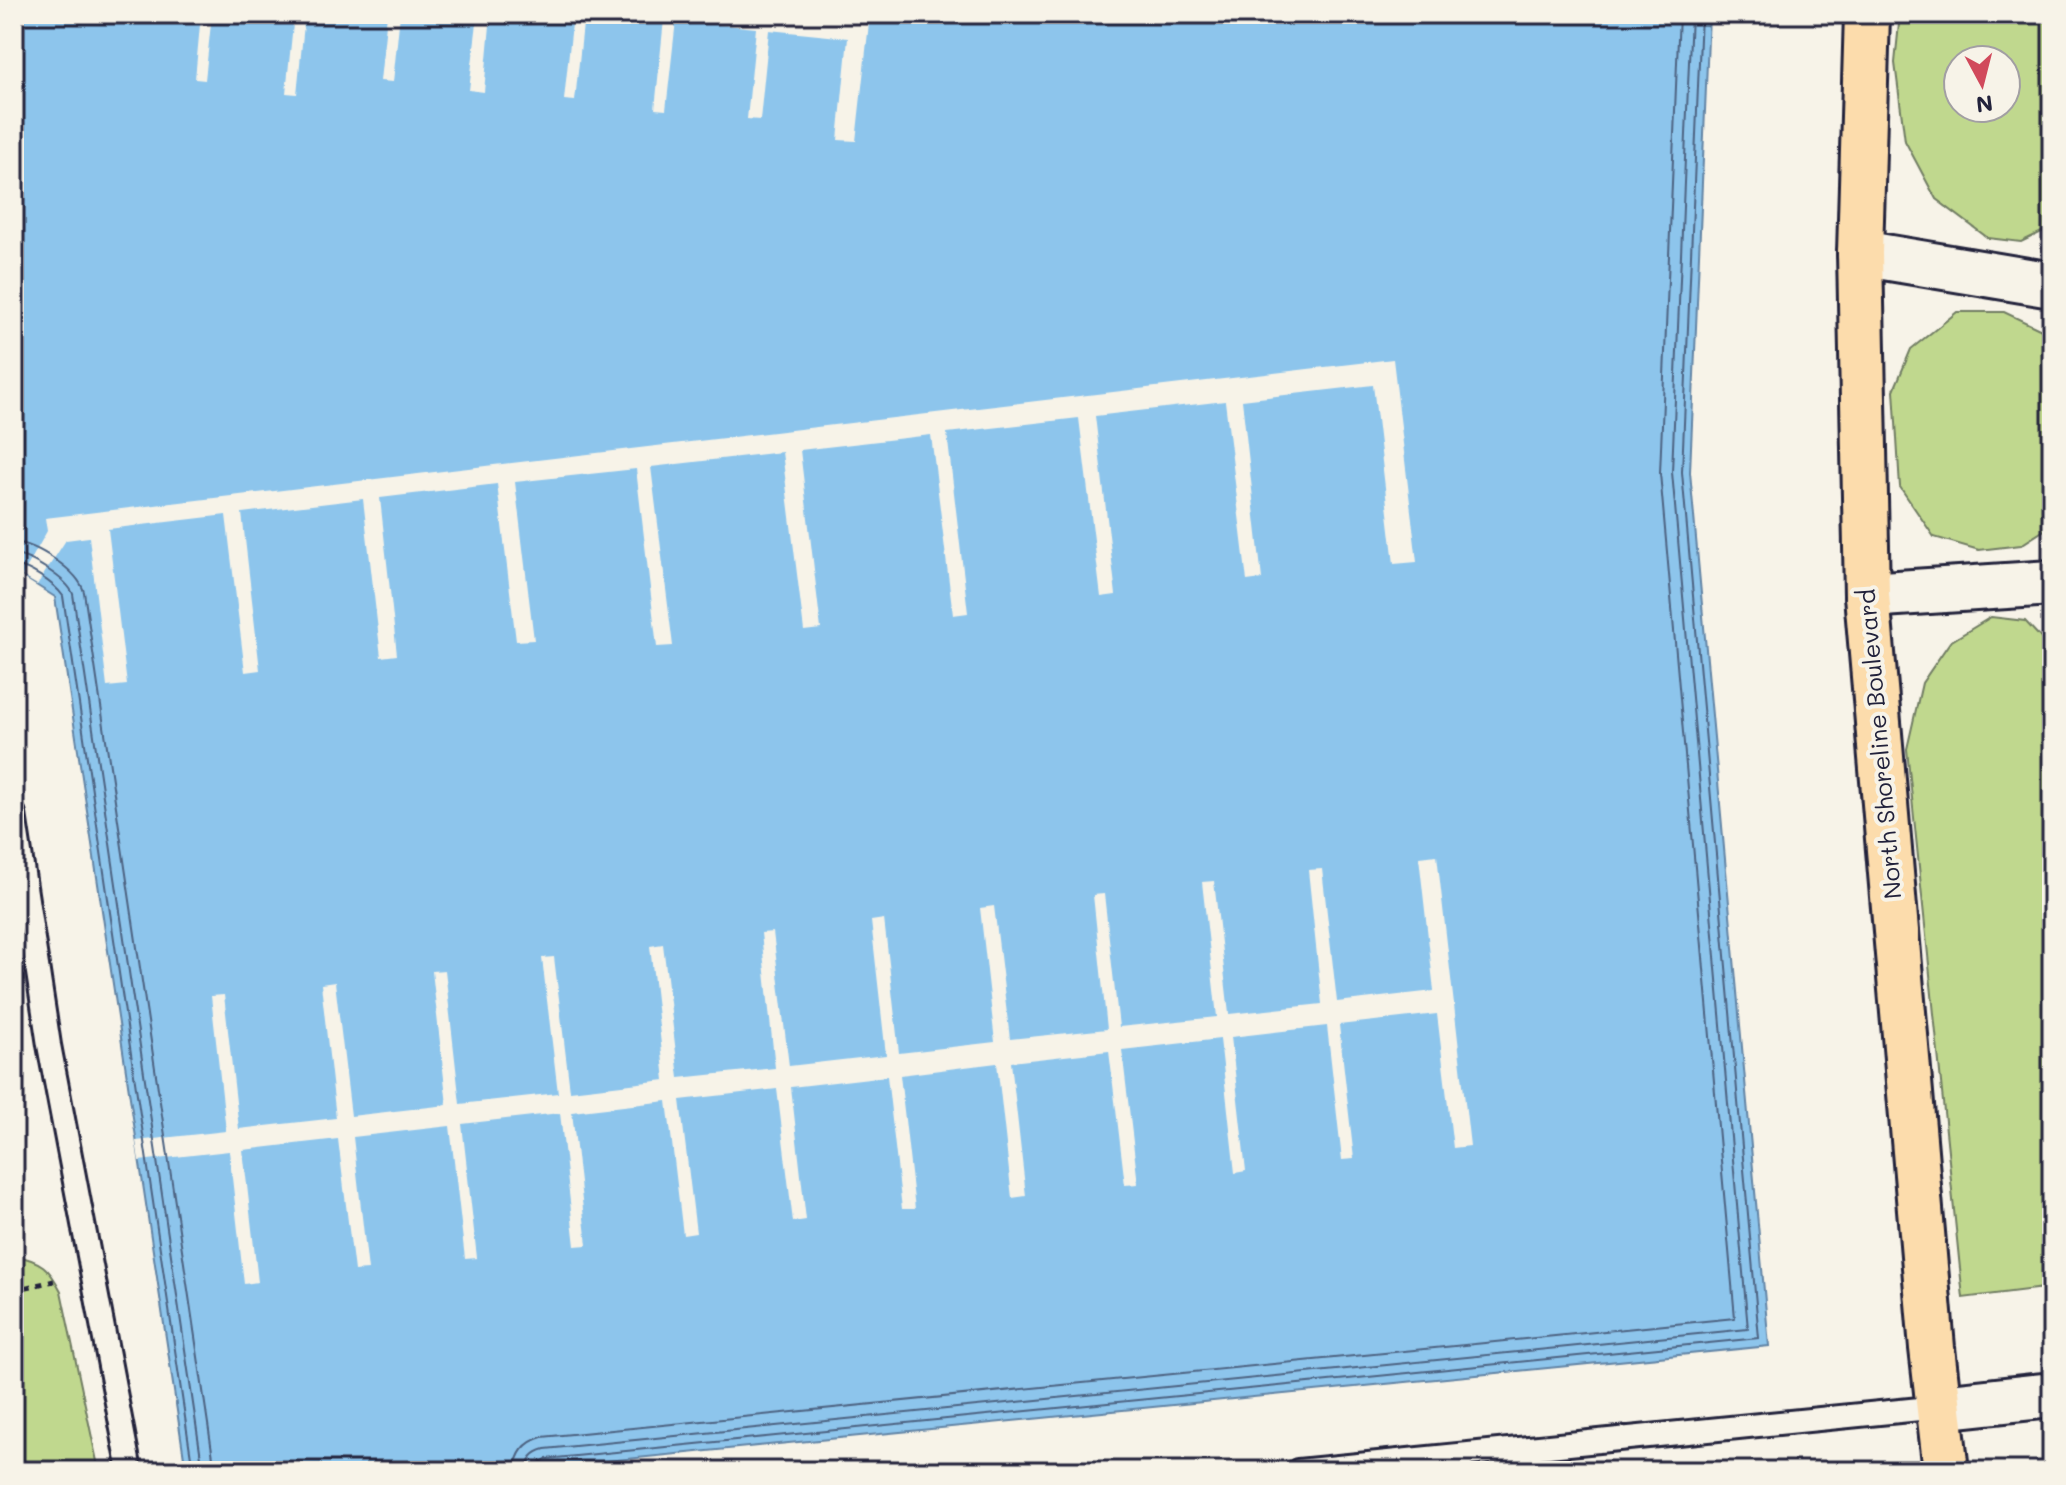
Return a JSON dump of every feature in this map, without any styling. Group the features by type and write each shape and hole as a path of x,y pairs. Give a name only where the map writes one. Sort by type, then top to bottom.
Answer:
{"main road":[{"name":"North Shoreline Boulevard","path":"1867,14 1860,253 1867,595 1932,1348 1946,1471"},
{"path":"1860,253 2052,285"},
{"path":"1867,595 2052,583"},
{"path":"1940,1407 2052,1395"}],"lane":[{"path":"14,814 49,1045 130,1471"},
{"path":"1298,1471 1940,1407"}],"path":[{"path":"14,1290 54,1281"},
{"path":"1794,1471 1865,1463"}],"green space":[{"path":"1900,14 2052,14 2052,227 2021,242 1988,238 1936,199 1905,141 1895,63"},
{"path":"1957,312 2004,312 2052,335 2052,525 2021,545 1979,550 1934,537 1900,487 1894,390 1911,349"},
{"path":"1991,617 2025,621 2052,650 2052,1287 1963,1298 1907,749 1922,683 1950,642"},
{"path":"14,1255 43,1266 61,1291 99,1471 14,1471"}],"water":[{"path":"18,14 1709,14 1690,472 1769,1346 506,1471 186,1471 55,597 14,571 14,34 18,31"}],"pier":[{"path":"201,14 212,14 205,80 195,79"},
{"path":"294,14 305,14 297,94 286,93"},
{"path":"387,14 400,14 393,82 380,81"},
{"path":"478,14 491,14 484,92 469,90"},
{"path":"573,14 584,14 575,101 564,100"},
{"path":"620,14 870,14 856,141 838,140 848,38 769,30 760,120 747,119 756,28 676,20 666,110 655,109 664,19"},
{"path":"1393,359 1417,562 1394,564 1373,385 1242,400 1262,579 1247,581 1225,401 1095,416 1116,595 1101,597 1079,418 947,433 968,613 953,615 931,435 800,450 821,629 804,631 782,452 651,467 673,646 657,647 636,469 515,482 534,640 516,641 497,484 380,498 397,655 381,657 363,499 242,513 260,670 245,672 226,515 108,529 127,685 107,687 89,537 66,540 37,585 22,576 47,531 45,518"},
{"path":"1437,855 1470,1146 1453,1148 1437,1014 1339,1025 1354,1159 1342,1160 1327,1026 1231,1037 1246,1171 1235,1173 1220,1039 1122,1050 1138,1184 1125,1185 1109,1051 1011,1062 1026,1196 1012,1198 997,1063 900,1075 915,1209 902,1209 887,1076 791,1087 806,1220 793,1222 777,1089 680,1100 696,1233 683,1235 667,1101 572,1112 587,1245 575,1246 560,1113 462,1124 477,1258 465,1259 450,1126 353,1137 368,1270 354,1271 338,1139 243,1150 258,1282 244,1284 229,1151 139,1161 136,1141 226,1131 211,996 224,995 239,1129 336,1118 321,984 335,982 351,1116 447,1105 432,971 445,970 460,1104 558,1093 542,958 554,957 570,1091 665,1080 650,946 663,944 679,1078 775,1068 761,933 773,932 789,1066 886,1055 871,921 884,919 899,1053 995,1042 980,908 994,906 1010,1039 1107,1029 1093,895 1104,894 1119,1027 1217,1017 1202,882 1214,881 1229,1014 1322,1004 1308,870 1322,869 1337,1002 1434,991 1419,857"}]}
